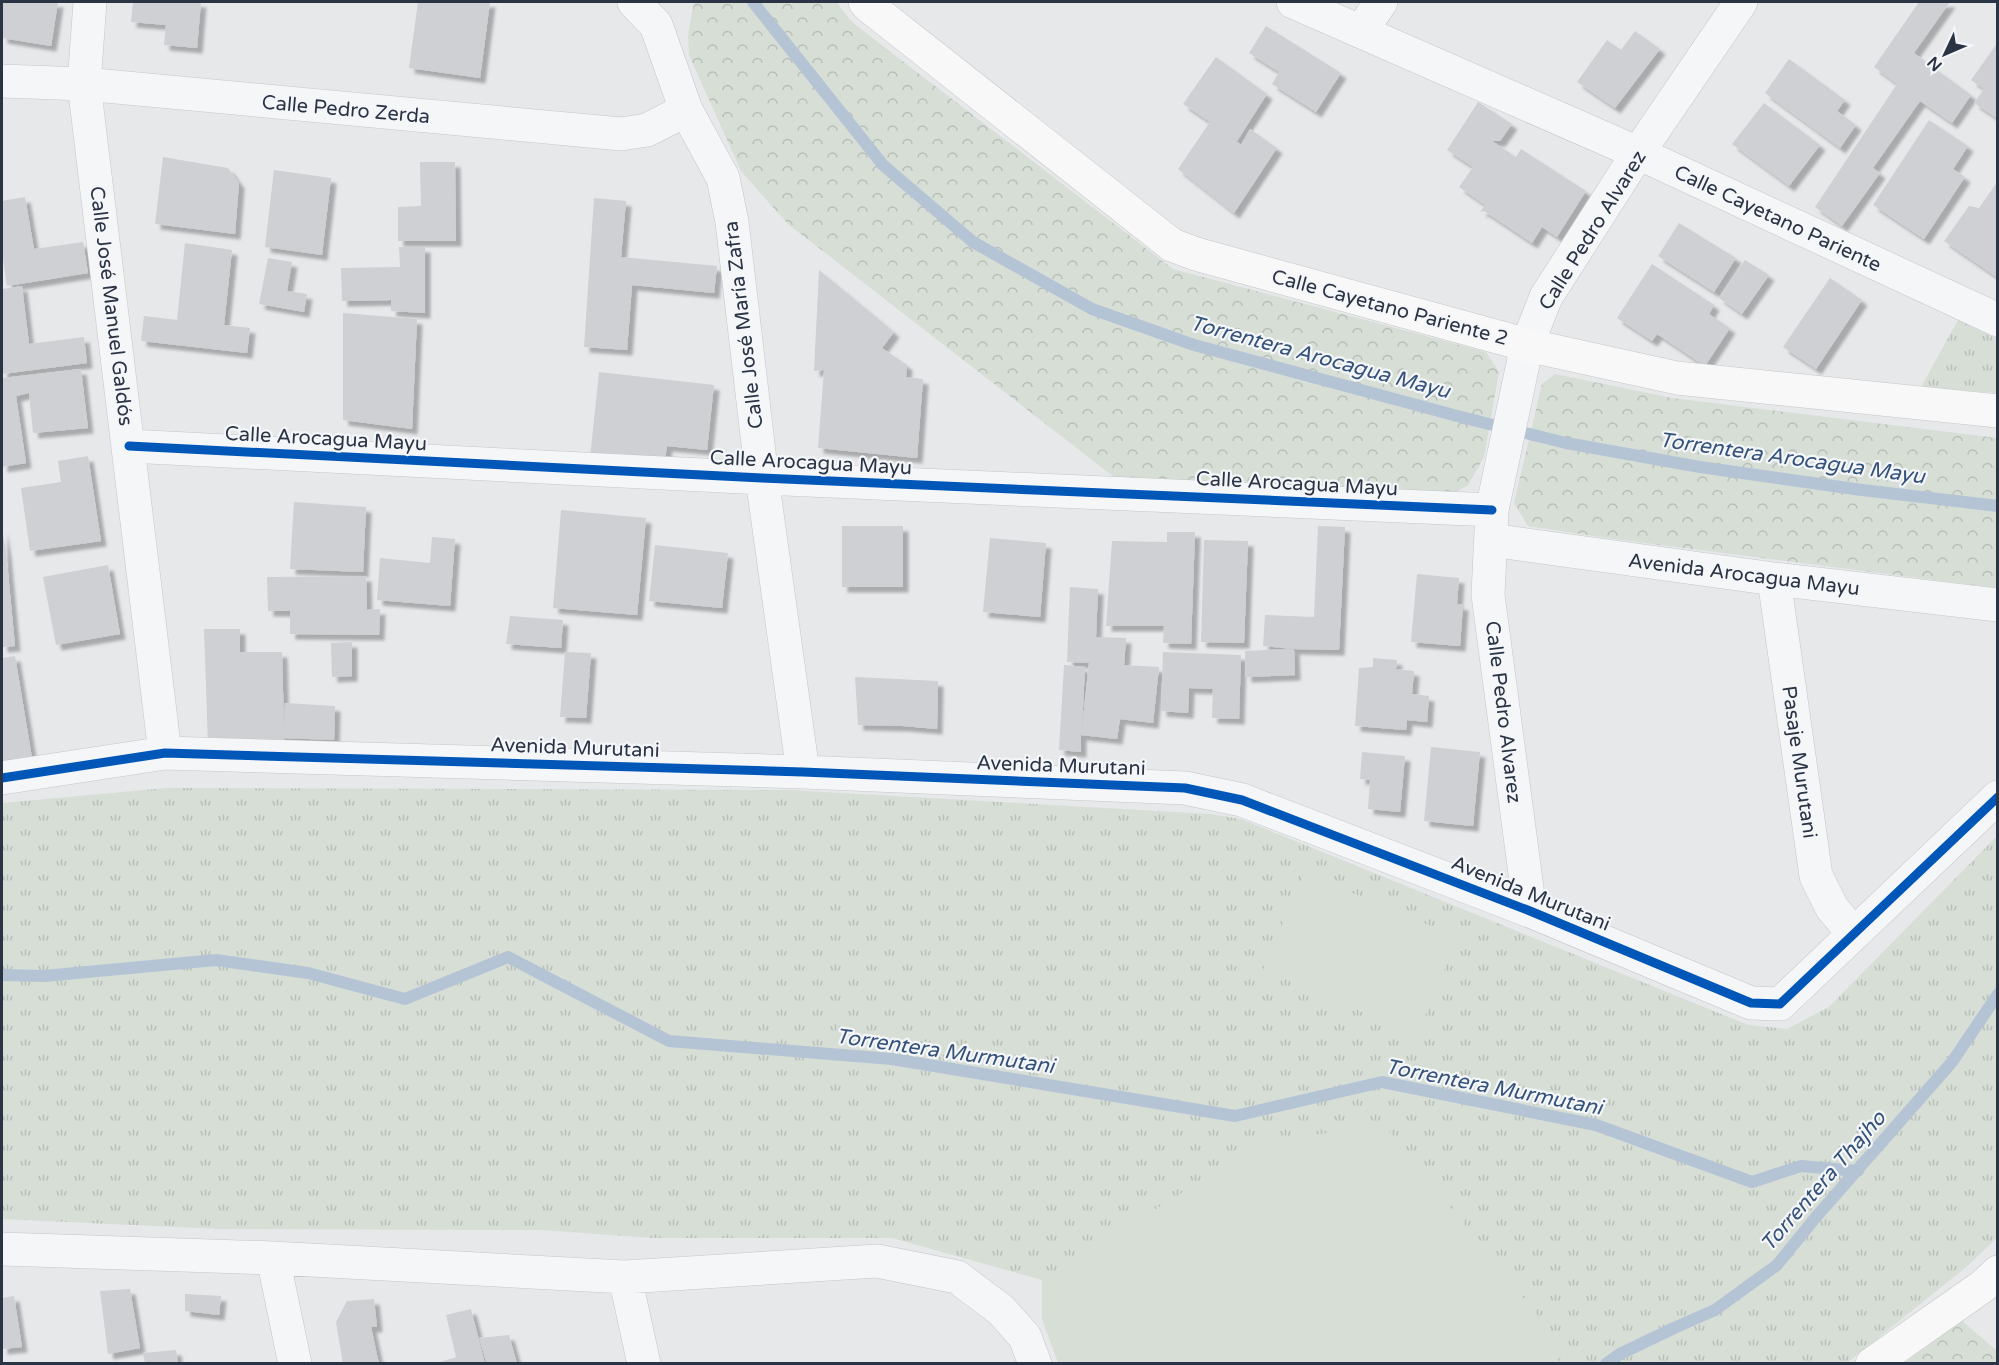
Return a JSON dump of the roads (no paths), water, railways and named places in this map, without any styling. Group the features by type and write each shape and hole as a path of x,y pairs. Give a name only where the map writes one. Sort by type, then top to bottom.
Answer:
{"street":[{"name":"Calle José Manuel Galdós","path":"90,2 84,84 165,753"},
{"name":"Calle Cayetano Pariente 2","path":"865,2 1172,245 1196,254 1527,345 1677,378 1998,411"},
{"name":"Calle Cayetano Pariente","path":"1293,2 1638,153 1998,320"},
{"path":"1361,31 1381,2"},
{"name":"Calle Pedro Alvarez","path":"1530,911 1488,595 1492,525 1513,407 1527,345 1546,297 1638,153 1741,2"},
{"name":"Calle José María Zafra","path":"653,9 686,110 723,178 732,222 762,478 803,772"},
{"name":"Calle Pedro Zerda","path":"2,81 84,84 621,134 647,130 686,110"},
{"name":"Calle Arocagua Mayu","path":"129,446 762,478 1492,525"},
{"name":"Avenida Arocagua Mayu","path":"1492,525 1774,579 1998,605"},
{"name":"Pasaje Murutani","path":"1774,579 1816,876 1832,908 1854,934"},
{"name":"Avenida Murutani","path":"2,778 165,753 803,772 1185,788 1242,800 1530,911 1751,1003 1780,1004 1998,797"},
{"path":"2,1249 273,1258 625,1277 877,1261 957,1277 1000,1310 1025,1337 1035,1364"},
{"path":"273,1258 295,1364"},
{"path":"625,1277 644,1364"},
{"path":"1872,1364 1993,1286"}],"waterway":[{"name":"Torrentera Arocagua Mayu","path":"753,2 883,165 973,242 1092,309 1194,345 1566,443 1700,467 1998,506"},
{"name":"Torrentera Murmutani","path":"2,975 44,976 216,960 308,973 405,999 508,957 669,1041 892,1059 1235,1116 1382,1082 1596,1125 1752,1182 1801,1166 1858,1171"},
{"name":"Torrentera Thajho","path":"1606,1364 1620,1354 1715,1310 1777,1265 1816,1217 1952,1062 1998,994"}]}
